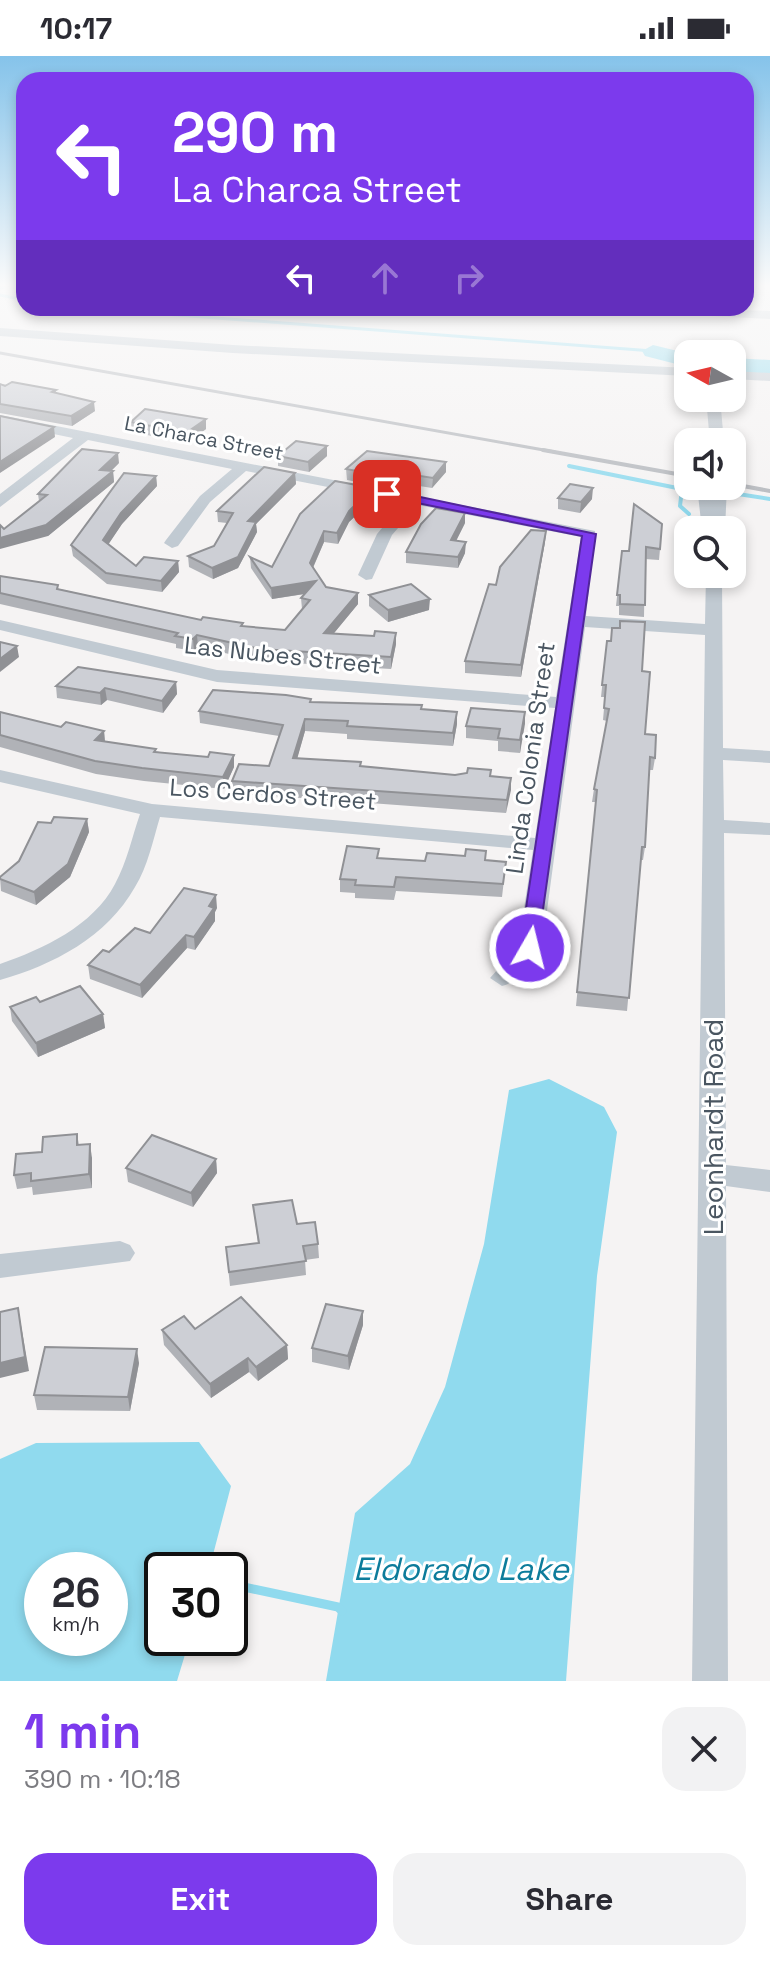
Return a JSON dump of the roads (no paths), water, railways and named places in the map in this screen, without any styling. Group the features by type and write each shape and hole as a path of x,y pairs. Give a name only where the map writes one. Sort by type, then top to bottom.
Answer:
{"street":[{"path":"507,363 674,371"},
{"path":"746,376 770,377"},
{"path":"714,412 715,428"},
{"name":"La Charca Street","path":"0,419 589,534"},
{"path":"0,502 62,451 87,435"},
{"path":"172,543 205,499 244,466"},
{"path":"366,575 385,534 415,499"},
{"name":"Linda Colonia Street","path":"502,978 514,969 530,948 589,534"},
{"name":"Leonhardt Road","path":"710,1681 714,588"},
{"path":"575,621 713,630"},
{"name":"Las Nubes Street","path":"0,625 217,676 565,703"},
{"path":"715,753 770,757"},
{"name":"Los Cerdos Street","path":"0,776 152,810 544,845"},
{"path":"0,972 61,946 104,913 129,878 152,810"},
{"path":"714,826 770,829"},
{"path":"713,1174 770,1181"},
{"path":"0,1266 120,1253"}],"water":[{"name":"Eldorado Lake","path":"549,1079 604,1107 617,1132 597,1276 566,1681 326,1681 355,1513 410,1464 445,1387 484,1244 509,1090"},
{"path":"199,1442 231,1486 214,1552 144,1552 144,1656 185,1656 177,1681 0,1681 0,1459 36,1443"}],"waterway":[{"path":"746,366 770,367"},
{"path":"569,466 674,487"},
{"path":"746,495 770,499"},
{"path":"681,500 680,506 689,514"},
{"path":"248,1588 338,1607 342,1611"}],"railway":[{"path":"55,363 555,452"},
{"path":"543,450 674,473"},
{"path":"746,487 770,491"}]}
